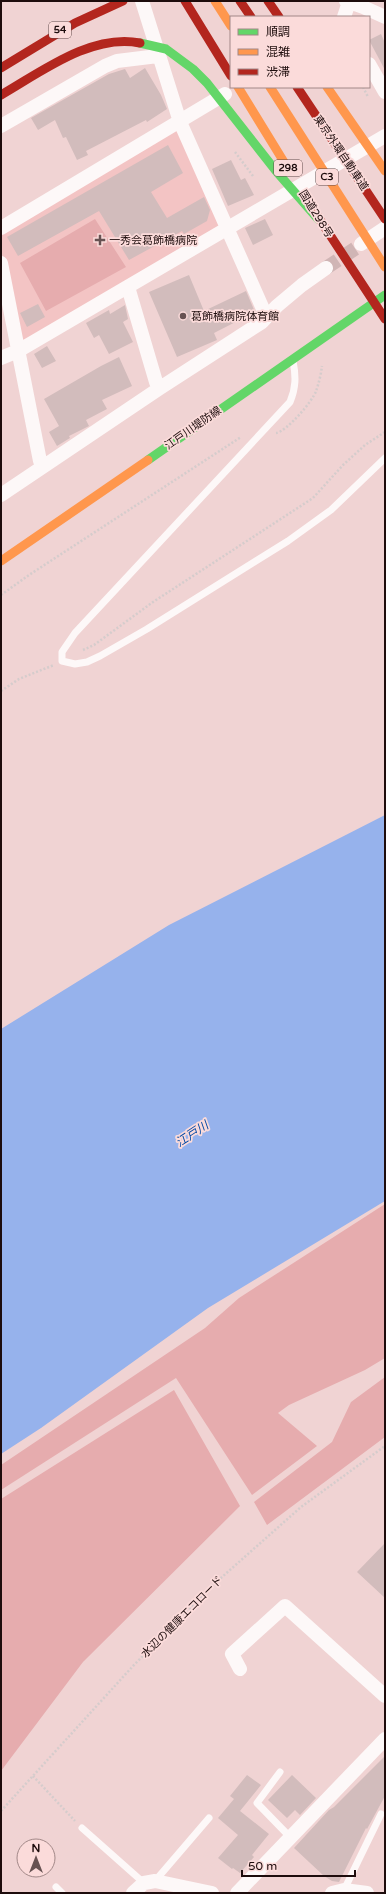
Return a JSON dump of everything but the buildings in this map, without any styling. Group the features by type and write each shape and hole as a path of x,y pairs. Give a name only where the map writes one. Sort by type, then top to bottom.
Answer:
{"main road":[{"name":"54","path":"1,68 60,30 98,11 124,1"},
{"path":"185,1 230,74"},
{"path":"215,1 230,24"},
{"path":"240,1 250,16"},
{"path":"268,1 278,16"},
{"path":"1,94 74,53 93,45 111,42 134,42 166,49 193,69 207,83 276,171 318,218"},
{"name":"国道298号","path":"238,88 318,218 373,304 385,319"},
{"name":"C3","path":"271,88 385,267"},
{"name":"東京外環自動車道","path":"298,88 385,218"},
{"path":"328,88 385,171"},
{"name":"江戸川堤防線","path":"1,561 385,295"}],"street":[{"path":"142,1 158,56 180,122 263,309 269,315"},
{"path":"344,16 347,1 385,17"},
{"path":"1,126 105,66 118,61 158,56"},
{"path":"370,66 385,92"},
{"path":"1,228 235,88"},
{"path":"1,358 18,351 128,287 227,226 385,136"},
{"path":"359,246 385,228"},
{"path":"1,263 40,461 44,466"},
{"path":"1,495 160,388 262,322 277,306 302,285 326,268"},
{"path":"128,287 156,382 160,388"},
{"path":"240,1669 232,1654 285,1606 385,1696"},
{"path":"237,1893 385,1739"},
{"path":"133,1893 150,1882 212,1893"},
{"path":"338,1891 367,1893"}],"lane":[{"path":"293,358 296,377 294,391 290,402 75,633 62,652 62,661 75,664 87,662 100,656 147,629 288,541 331,510 385,458"},
{"path":"280,1772 257,1804 291,1838"},
{"path":"338,1891 381,1814"},
{"path":"82,1828 150,1882 209,1818"},
{"path":"56,1887 62,1893"}],"path":[{"path":"364,88 368,97"},
{"path":"235,152 254,176"},
{"path":"62,661 94,645 153,602 313,498 343,465 365,445 385,432"},
{"path":"1,595 216,453"},
{"path":"1,691 19,679 44,669"},
{"name":"水辺の健康エコロード","path":"1,1811 133,1666 213,1585 301,1508 385,1446"},
{"path":"33,1776 82,1828"}],"shaded area":[{"name":"一秀会葛飾橋病院","path":"179,128 224,226 20,346 1,248 1,232"},
{"path":"95,219 126,267 46,311 20,263"},
{"path":"385,1204 385,1358 365,1370 289,1405 278,1413 317,1446 252,1495 176,1378 1,1490 1,1465 205,1328 239,1298"},
{"path":"385,1377 385,1437 267,1525 254,1502 332,1442 351,1402"},
{"path":"174,1390 240,1506 83,1662 1,1771 1,1499"}],"water":[{"name":"江戸川","path":"385,815 385,1201 208,1308 41,1428 1,1454 1,1029 169,925"}],"tunnel":[{"path":"326,268 359,246"}],"traffic: fast":[{"path":"140,43 166,49 193,69 207,83 276,171 318,219"},
{"path":"148,460 385,295"}],"traffic: slow":[{"path":"215,1 230,24"},
{"path":"239,88 284,162"},
{"path":"271,88 385,267"},
{"path":"328,88 385,171"},
{"path":"1,561 148,460"}],"traffic: jam":[{"path":"1,68 75,23 123,1"},
{"path":"185,1 230,74"},
{"path":"240,1 250,16"},
{"path":"268,1 278,16"},
{"path":"1,95 50,66 85,49 122,41 140,43"},
{"path":"298,88 385,219"},
{"path":"311,206 385,319"}],"place":[{"name":"一秀会葛飾橋病院","path":"100,240"},
{"name":"葛飾橋病院体育館","path":"183,316"}]}
